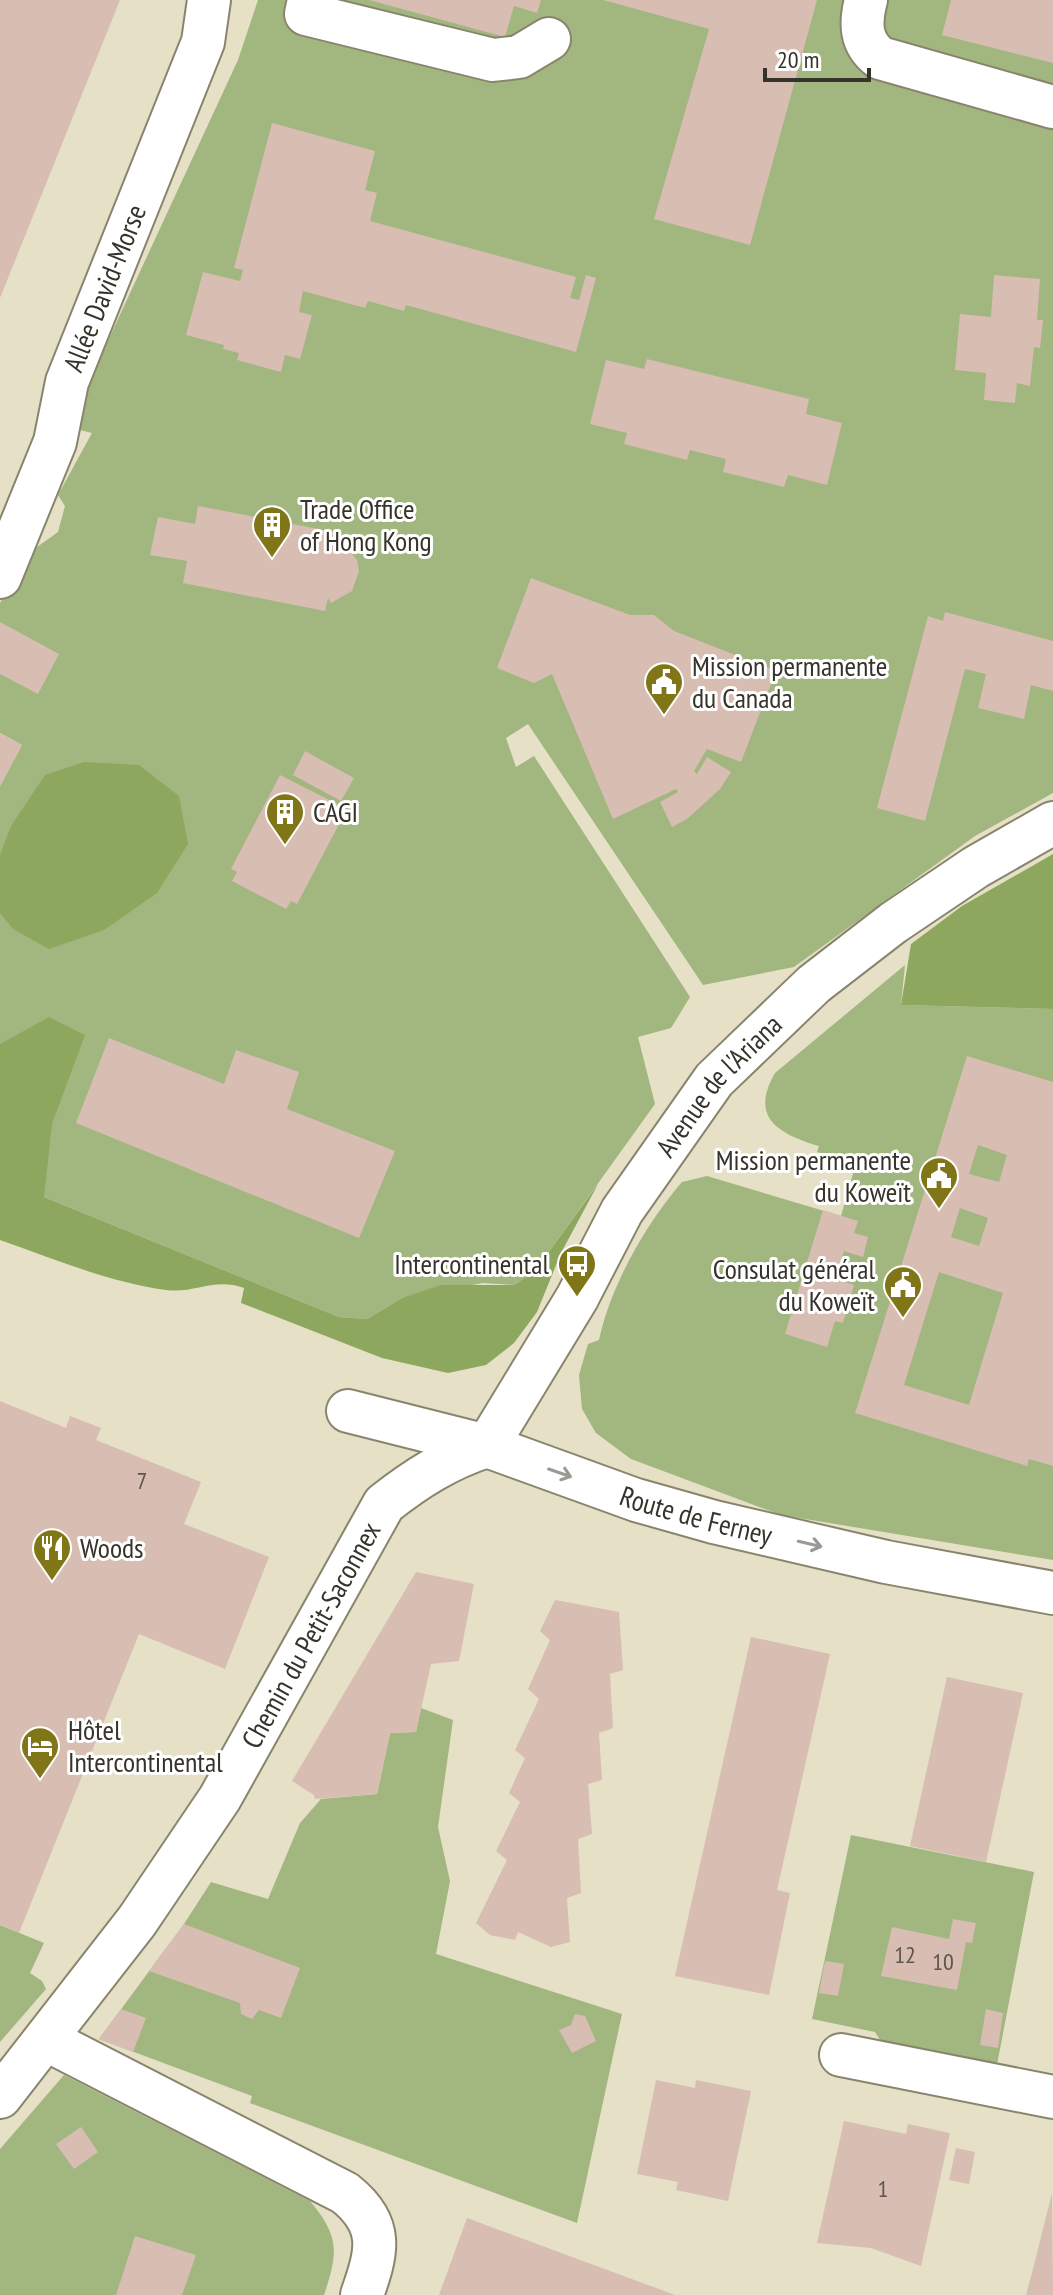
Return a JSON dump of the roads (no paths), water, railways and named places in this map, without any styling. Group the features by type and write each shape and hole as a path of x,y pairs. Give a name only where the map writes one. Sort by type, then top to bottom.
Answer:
{"street":[{"name":"Allée David-Morse","path":"0,577 55,442 67,382 203,42 209,0"},
{"path":"309,0 306,14 493,60 519,57 549,39"},
{"path":"866,0 862,20 864,37 880,58 1053,107"},
{"name":"Avenue de l'Ariana","path":"487,1446 563,1324 622,1211 714,1080 814,984 893,923 976,867 1053,823"},
{"name":"Route de Ferney","path":"348,1411 487,1446 636,1500 714,1522 886,1562 1053,1593"},
{"name":"Chemin du Petit-Saconnex","path":"0,2097 137,1921 220,1798 384,1504 415,1479 450,1458 487,1446"},
{"path":"47,2040 345,2193 360,2205 376,2240 374,2262 362,2295"},
{"path":"841,2055 1053,2097"}],"place":[{"name":"Trade Office of Hong Kong","path":"272,559"},
{"name":"Mission permanente du Canada","path":"664,716"},
{"name":"CAGI","path":"285,846"},
{"name":"Mission permanente du Koweït","path":"939,1210"},
{"name":"Intercontinental","path":"577,1298"},
{"name":"Consulat général du Koweït","path":"903,1319"},
{"name":"Woods","path":"52,1582"},
{"name":"Hôtel Intercontinental","path":"40,1780"}]}
